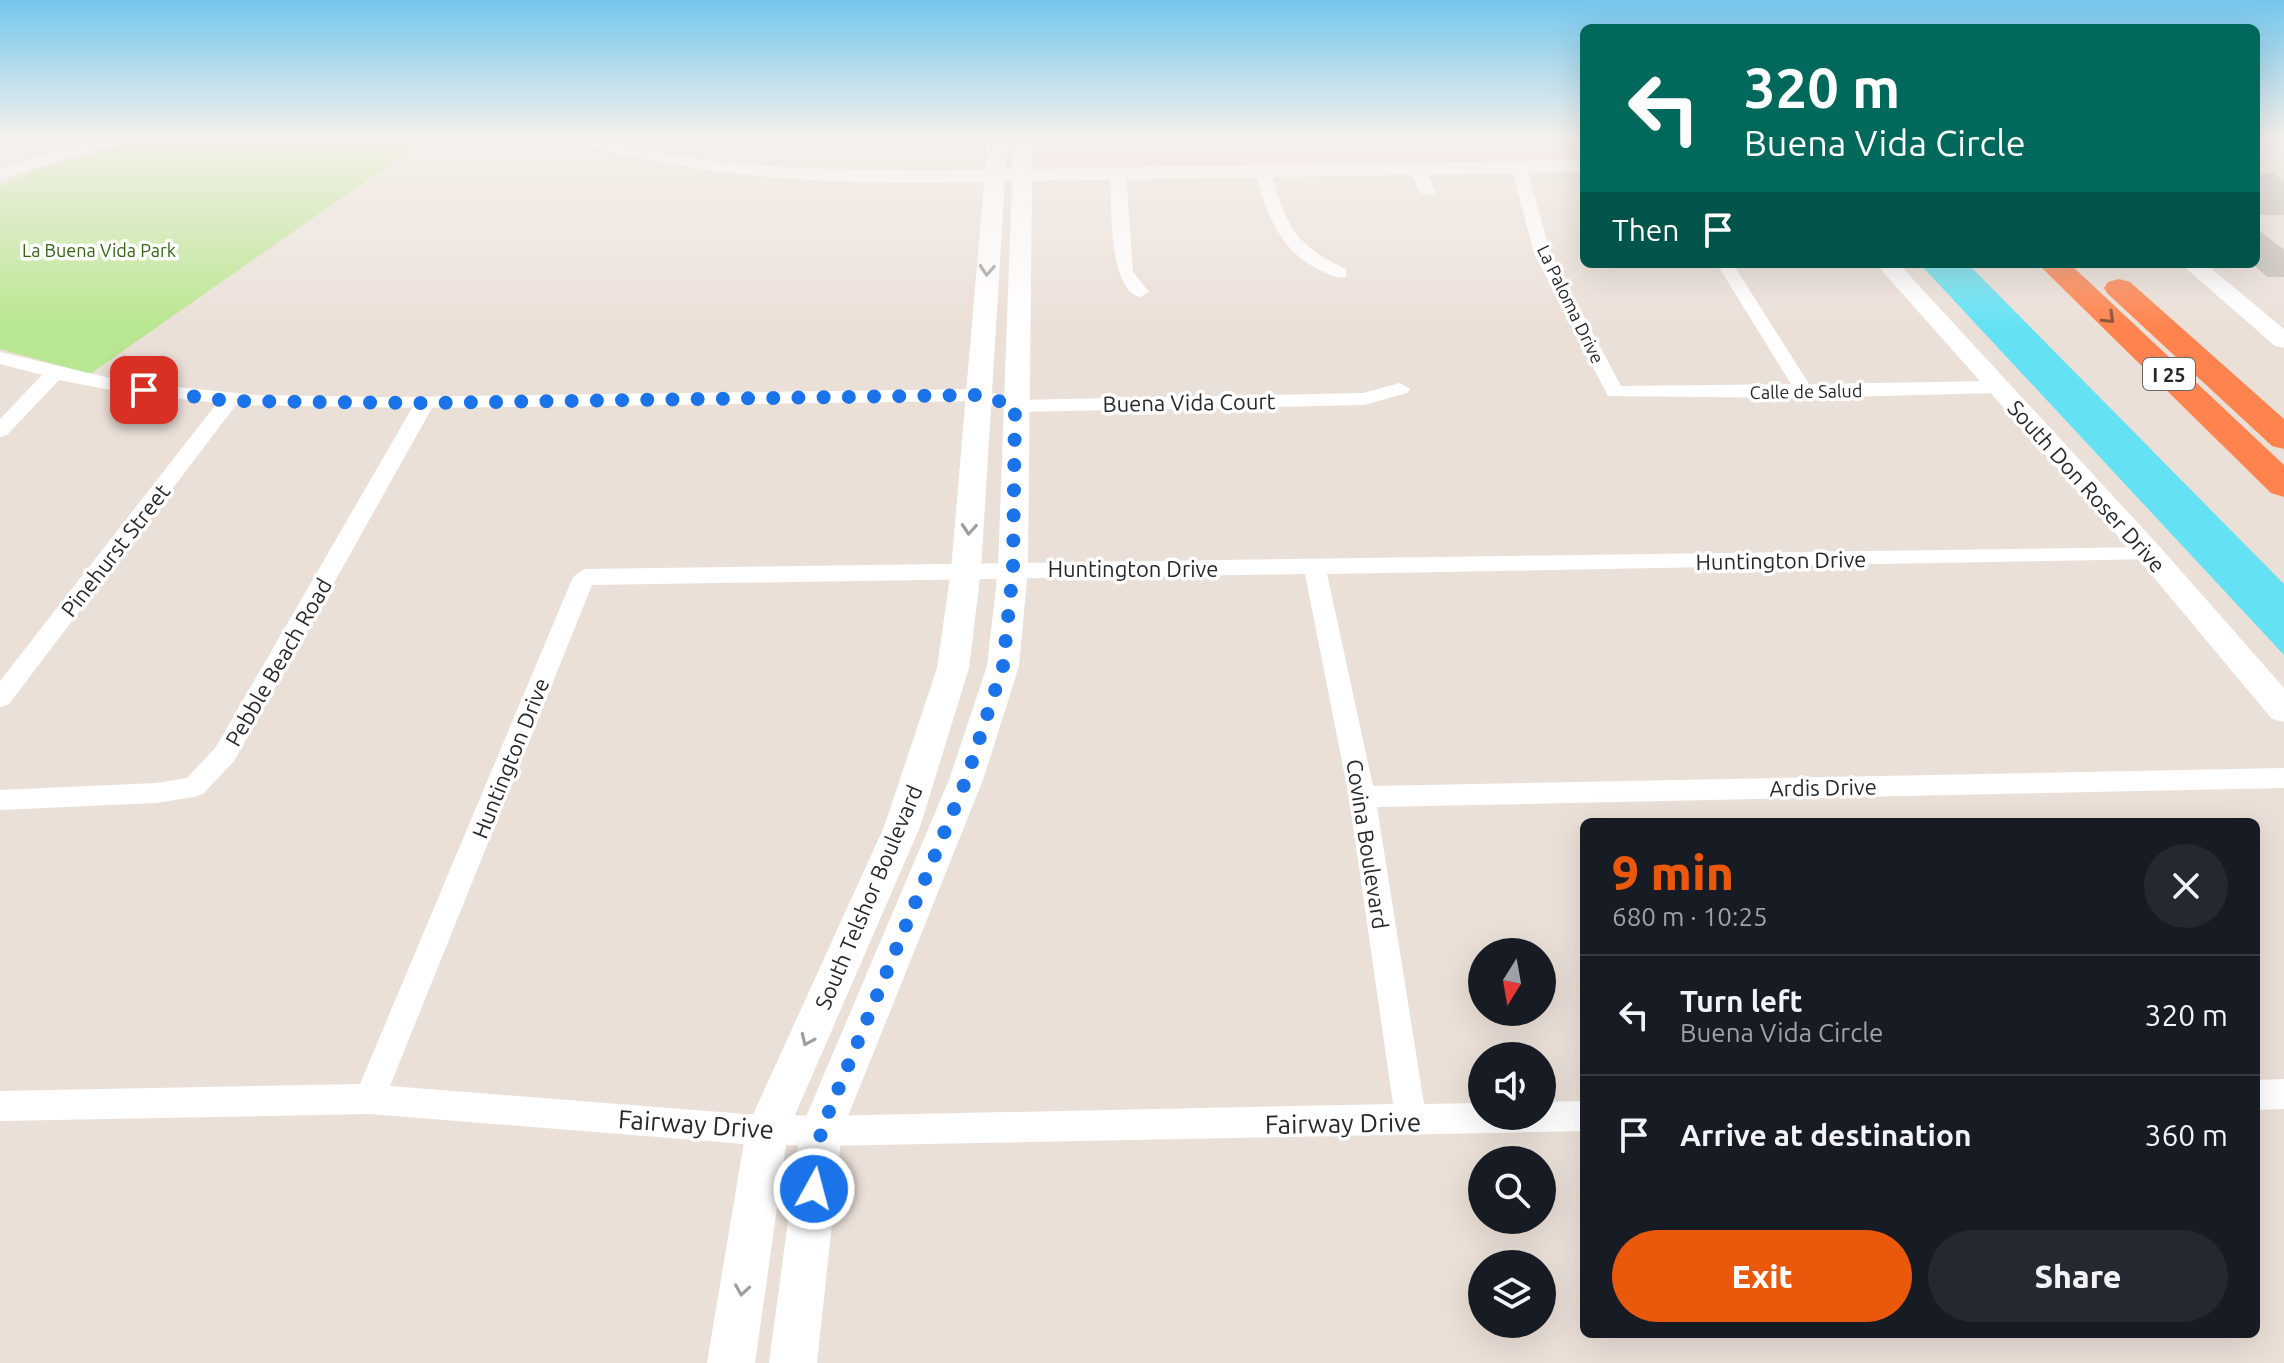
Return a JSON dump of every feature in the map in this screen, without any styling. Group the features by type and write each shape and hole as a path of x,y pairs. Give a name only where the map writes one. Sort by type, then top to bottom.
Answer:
{"highway":[{"name":"I 25","path":"2057,268 2284,485"},
{"name":"I 25","path":"2096,268 2284,438"},
{"path":"2129,268 2284,418"}],"main road":[{"name":"South Telshor Boulevard","path":"731,1363 767,1130 902,827 953,668 966,570 979,395 1004,200"},
{"name":"South Telshor Boulevard","path":"793,1363 821,1131 966,780 1003,666 1013,569 1015,406 1008,200"},
{"name":"South Don Roser Drive","path":"1891,268 2150,554 2284,710"},
{"path":"2197,268 2284,341"}],"street":[{"path":"1120,200 1125,272 1140,292"},
{"path":"1272,200 1283,233 1306,259 1340,273"},
{"name":"La Paloma Drive","path":"1528,200 1542,253 1615,392"},
{"path":"1728,268 1805,392"},
{"name":"Buena Vida Court","path":"0,358 53,375 229,401 425,403 979,395 1015,406 1364,399 1400,389"},
{"path":"0,431 53,375"},
{"name":"Calle de Salud","path":"1615,392 1805,392 1997,387"},
{"name":"Pinehurst Street","path":"0,698 229,401"},
{"name":"Pebble Beach Road","path":"0,800 156,793 194,787 225,754 425,403"},
{"name":"Huntington Drive","path":"369,1099 584,577 2150,554"},
{"name":"Covina Boulevard","path":"1315,567 1362,797 1411,1122"},
{"name":"Ardis Drive","path":"1362,797 2284,778"},
{"path":"2260,1095 2284,1094"},
{"name":"Fairway Drive","path":"0,1106 369,1099 767,1130 821,1131 1411,1122 1580,1116"}],"green space":[{"name":"La Buena Vida Park","path":"0,200 339,200 90,374 0,349"}],"water":[{"path":"1924,268 1972,268 2284,584 2284,655"}],"building":[{"path":"2260,200 2284,200 2284,214 2260,214"},
{"path":"2260,232 2284,251 2284,276 2268,276 2258,268"}],"route":[{"path":"144,390 229,401 425,403 979,395 1015,406 1013,569 1003,666 966,780 821,1131 814,1189"}]}
